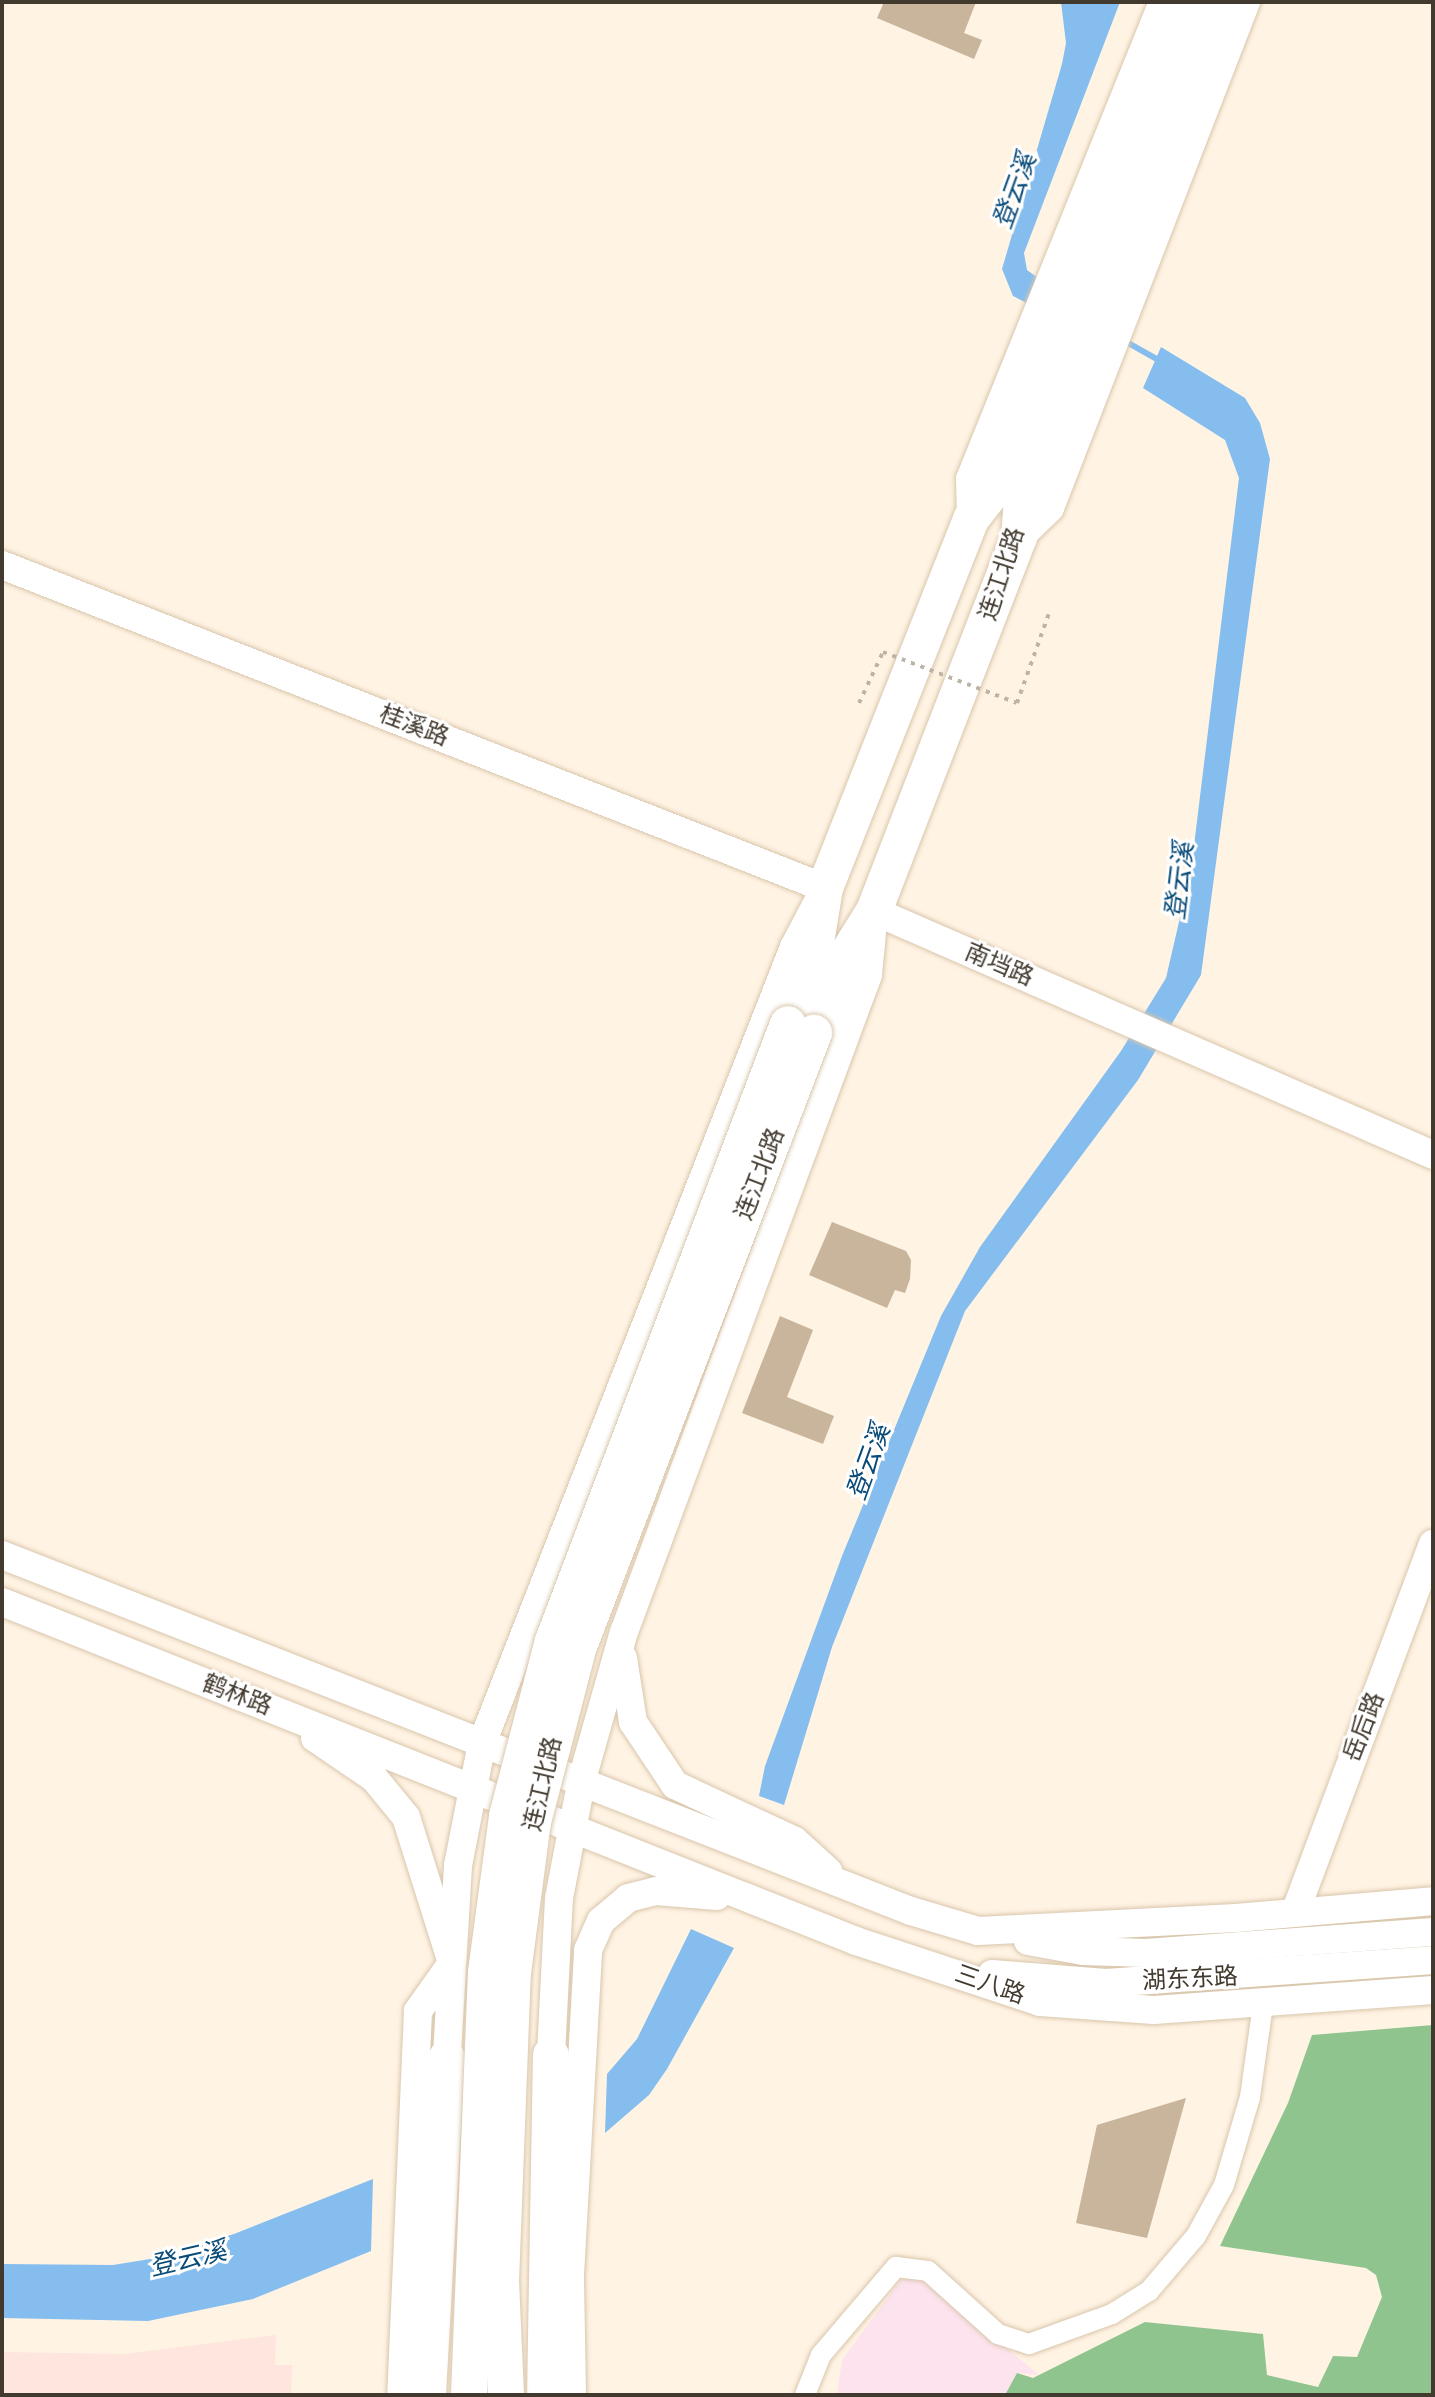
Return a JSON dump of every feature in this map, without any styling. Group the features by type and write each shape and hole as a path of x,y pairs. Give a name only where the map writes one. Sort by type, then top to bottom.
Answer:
{"highway":[{"name":"连江北路","path":"469,2395 486,1972 507,1816 558,1627 801,1028 874,911 1019,538 1022,497 1051,388 1189,2"},
{"name":"连江北路","path":"506,2395 501,2281 513,1973 533,1822 578,1649 801,1028 825,888 971,519 997,486 1051,388 1219,2"},
{"path":"545,2395 551,2055"},
{"path":"428,2395 447,2058"}],"main road":[{"path":"971,519 970,479 1163,2"},
{"path":"1019,538 1050,508 1246,2"},
{"name":"桂溪路","path":"2,565 825,888"},
{"path":"447,2058 458,1865 482,1743 794,947 825,888"},
{"path":"551,2055 559,1898 582,1779 624,1632 868,975 874,911"},
{"name":"南垱路","path":"874,911 1433,1155"},
{"name":"岳后路","path":"1296,1910 1433,1544"},
{"name":"三八路","path":"2,1555 482,1743 582,1779 840,1883 978,1931 1433,1901"},
{"name":"鹤林路","path":"2,1602 571,1826"},
{"path":"624,1632 624,1681 633,1722 666,1775 690,1795 795,1841 840,1883"},
{"path":"263,1705 374,1778 391,1796 413,1831 452,1963"},
{"name":"三八路","path":"571,1826 767,1905 1040,2002 1080,2008 1154,2010 1433,1990"},
{"path":"553,2013 567,1957 587,1925 615,1907 641,1894 670,1891 767,1905"},
{"path":"572,2395 569,2330 588,1950 601,1921 615,1907"},
{"name":"湖东东路","path":"978,1931 1083,1951 1146,1953 1433,1932"},
{"name":"湖东东路","path":"947,1970 1106,1983 1433,1960"},
{"path":"401,2395 418,2011 452,1963"}],"street":[{"path":"805,2395 821,2355 896,2267 928,2271 998,2334 1029,2344 1112,2314 1149,2291 1196,2236 1224,2185 1250,2097 1263,2004"}],"path":[{"path":"859,703 883,652 1017,703 1049,613"}],"shaded area":[{"path":"908,2278 928,2283 1039,2375 1017,2373 1005,2395 837,2395 842,2360 900,2281"},
{"path":"276,2335 275,2365 292,2365 291,2395 2,2395 2,2352 125,2354"}],"green space":[{"path":"1433,2025 1433,2395 1005,2395 1017,2373 1033,2378 1145,2322 1263,2334 1267,2375 1318,2387 1333,2356 1357,2357 1382,2297 1376,2275 1366,2268 1220,2246 1288,2103 1312,2035"}],"water":[{"path":"1061,2 1120,2 1024,253 1027,270 1042,281 1038,309 1013,296 1002,269 1062,64 1066,43"},
{"path":"1161,347 1245,398 1260,423 1270,459 1201,975 1138,1080 965,1311 832,1647 784,1805 759,1796 765,1766 842,1556 941,1316 980,1247 1121,1051 1166,978 1191,870 1239,478 1225,440 1143,388"},
{"path":"691,1929 734,1948 667,2069 649,2095 605,2133 607,2074 637,2039"},
{"path":"373,2179 371,2251 253,2299 148,2321 2,2318 2,2264 113,2265 150,2259 234,2234"}],"building":[{"path":"884,2 976,2 964,33 982,40 974,59 877,18"},
{"path":"832,1222 906,1251 911,1260 910,1279 905,1293 895,1290 887,1308 809,1275"},
{"path":"780,1316 813,1330 787,1397 834,1416 823,1444 742,1413"},
{"path":"1186,2098 1147,2238 1076,2223 1097,2125"}],"waterway":[{"name":"登云溪","path":"1123,340 1162,362"}]}
